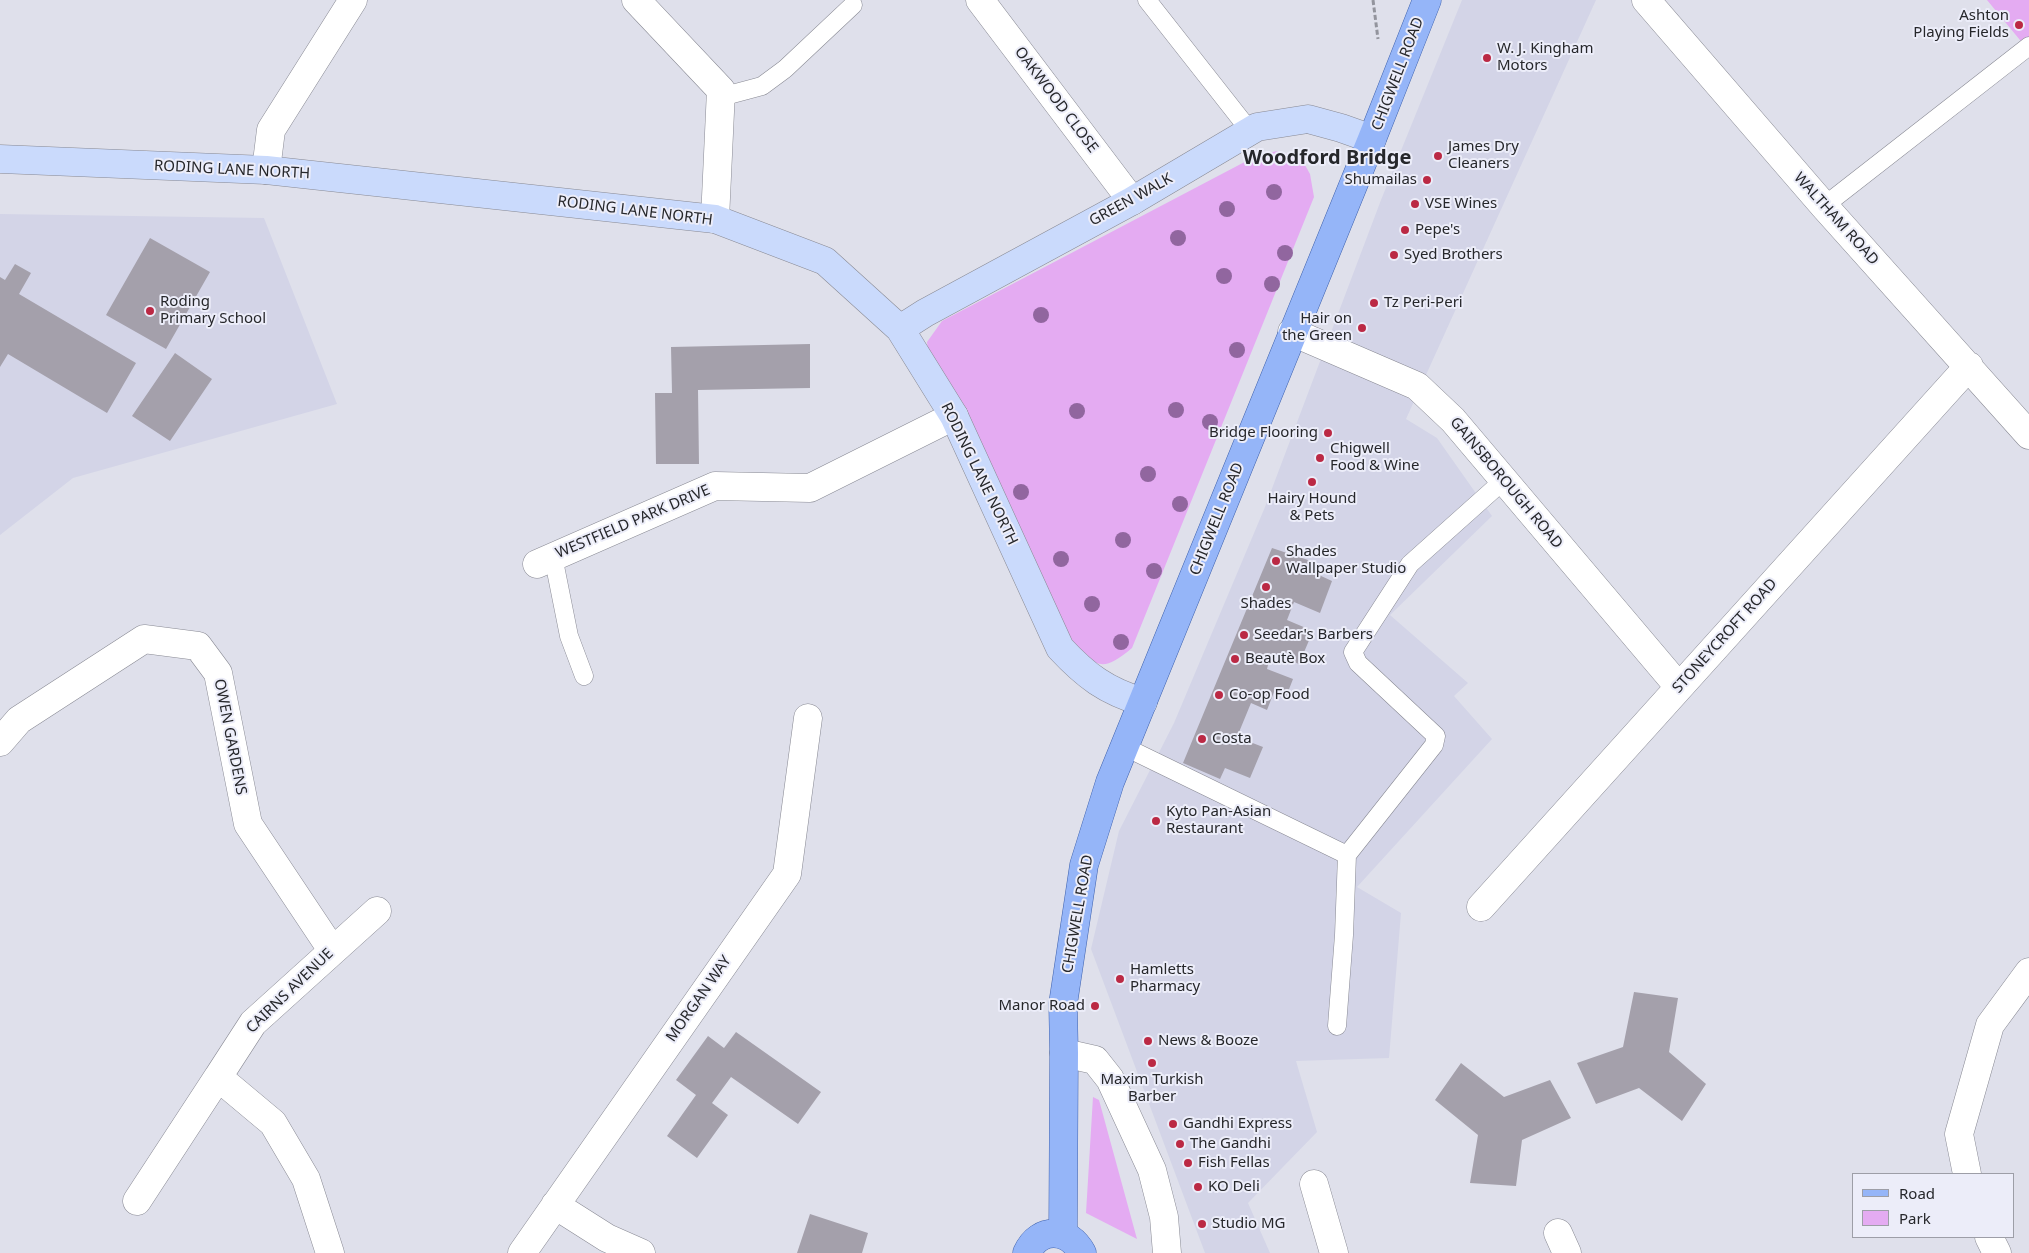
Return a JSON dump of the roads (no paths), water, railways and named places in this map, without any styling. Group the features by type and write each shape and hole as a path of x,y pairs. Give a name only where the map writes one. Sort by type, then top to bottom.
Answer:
{"main road":[{"name":"CHIGWELL ROAD","path":"1072,1244 1063,1004 1084,865 1110,782 1427,0"},
{"name":"CHIGWELL ROAD","path":"1027,1253 1036,1239 1054,1233 1072,1244"}],"street":[{"path":"266,170 271,130 353,0"},
{"path":"636,0 721,90 715,219"},
{"name":"OAKWOOD CLOSE","path":"980,0 1132,200"},
{"name":"WALTHAM ROAD","path":"1646,0 1824,206 2029,435"},
{"name":"GREEN WALK","path":"900,330 925,313 1132,200 1256,127 1308,119 1372,139"},
{"name":"RODING LANE NORTH","path":"0,160 266,170 715,219 825,261 900,330 954,416 1060,648 1079,669 1097,683 1121,695 1143,702"},
{"name":"GAINSBOROUGH ROAD","path":"1292,332 1417,386 1453,420 1679,687"},
{"name":"STONEYCROFT ROAD","path":"1481,907 1969,366"},
{"name":"WESTFIELD PARK DRIVE","path":"545,560 715,486 810,488 954,416"},
{"name":"OWEN GARDENS","path":"0,742 19,720 144,640 198,646 218,674 248,824 332,950"},
{"name":"MORGAN WAY","path":"522,1253 787,874 808,718"},
{"name":"CAIRNS AVENUE","path":"137,1201 253,1023 377,911"},
{"path":"1967,1173 1959,1134 1990,1025 2029,972"},
{"path":"1064,1053 1095,1060 1110,1079 1152,1170 1164,1216 1167,1253"},
{"path":"218,1077 273,1123 306,1179 330,1253"},
{"path":"1314,1184 1334,1253"},
{"path":"555,1205 607,1238 641,1253"},
{"path":"1990,1238 1997,1253"}],"lane":[{"path":"1147,0 1250,131"},
{"path":"721,97 762,86 785,69 853,5"},
{"path":"1824,206 2029,46"},
{"path":"1337,1026 1344,935 1346,855 1434,745 1436,736 1358,662 1352,652 1410,564 1504,480"},
{"path":"545,560 584,676"},
{"path":"1125,747 1346,855"}],"place":[{"name":"Ashton Playing Fields","path":"2019,25"},
{"name":"W. J. Kingham Motors","path":"1487,58"},
{"name":"James Dry Cleaners","path":"1438,156"},
{"name":"Shumailas","path":"1427,180"},
{"name":"VSE Wines","path":"1415,204"},
{"name":"Pepe's","path":"1405,230"},
{"name":"Syed Brothers","path":"1394,255"},
{"name":"Tz Peri-Peri","path":"1374,303"},
{"name":"Roding Primary School","path":"150,311"},
{"name":"Hair on the Green","path":"1362,328"},
{"name":"Bridge Flooring","path":"1328,433"},
{"name":"Chigwell Food & Wine","path":"1320,458"},
{"name":"Hairy Hound & Pets","path":"1312,482"},
{"name":"Shades Wallpaper Studio","path":"1276,561"},
{"name":"Shades","path":"1266,587"},
{"name":"Seedar's Barbers","path":"1244,635"},
{"name":"Beautè Box","path":"1235,659"},
{"name":"Co-op Food","path":"1219,695"},
{"name":"Costa","path":"1202,739"},
{"name":"Kyto Pan-Asian Restaurant","path":"1156,821"},
{"name":"Hamletts Pharmacy","path":"1120,979"},
{"name":"Manor Road","path":"1095,1006"},
{"name":"News & Booze","path":"1148,1041"},
{"name":"Maxim Turkish Barber","path":"1152,1063"},
{"name":"Gandhi Express","path":"1173,1124"},
{"name":"The Gandhi","path":"1180,1144"},
{"name":"Fish Fellas","path":"1188,1163"},
{"name":"KO Deli","path":"1198,1187"},
{"name":"Studio MG","path":"1202,1224"}],"district":[{"name":"Woodford Bridge","path":"1327,158"}]}
